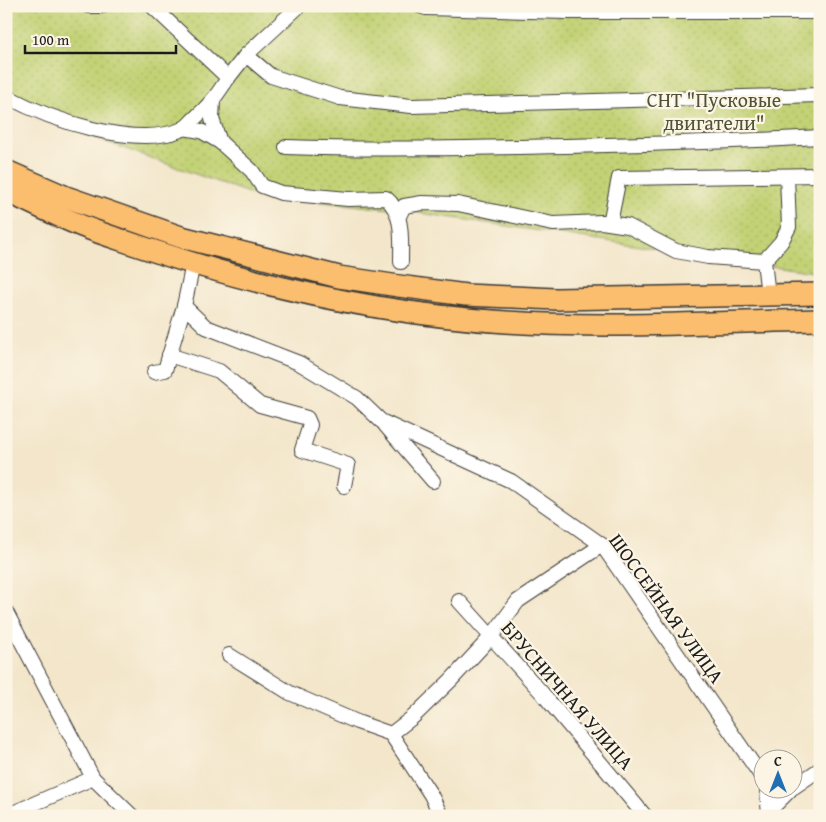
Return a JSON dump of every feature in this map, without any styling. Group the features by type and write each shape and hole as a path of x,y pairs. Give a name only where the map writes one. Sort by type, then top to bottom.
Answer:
{"highway":[{"path":"6,171 66,196 181,237 339,277 466,295 556,299 820,294"},
{"path":"6,192 82,226 193,264 350,303 430,315 506,322 582,324 820,320"}],"street":[{"path":"88,6 102,6"},
{"path":"152,6 228,78"},
{"path":"420,6 426,8 566,12 820,12"},
{"path":"184,128 213,101 246,55 289,9"},
{"path":"246,55 271,76 340,98 411,106 820,95"},
{"path":"6,96 31,109 90,129 130,135 160,134 184,128 201,131 220,142 252,171 262,186 281,192 348,199 386,198 394,205 398,216 401,262"},
{"path":"213,101 212,119 220,142"},
{"path":"286,147 362,149 481,148 733,142 820,137"},
{"path":"768,295 764,261 781,242 789,227 788,176"},
{"path":"610,223 619,178 820,176"},
{"path":"398,216 404,206 411,204 458,204 553,224 610,223 628,226 676,251 708,257 764,261"},
{"path":"154,372 165,370 184,306 193,264"},
{"name":"ШОССЕЙНАЯ УЛИЦА","path":"184,306 206,327 299,364 357,398 381,420 512,481 602,545 754,765"},
{"path":"169,355 219,371 260,405 307,418 310,425 302,450 348,465 344,486"},
{"path":"381,420 433,481"},
{"path":"391,734 413,717 451,680 491,637 518,601 602,545"},
{"name":"БРУСНИЧНАЯ УЛИЦА","path":"459,601 542,693 645,816"},
{"path":"6,612 94,778 132,816"},
{"path":"229,655 290,692 357,722 391,734 431,795 441,816"},
{"path":"804,780 820,768"},
{"path":"6,816 94,778"},
{"path":"768,800 769,813"},
{"path":"769,813 781,800"}],"green space":[{"name":"СНТ \"Пусковые двигатели\"","path":"6,6 820,6 820,273 400,210 254,195 95,138 6,103"}]}
